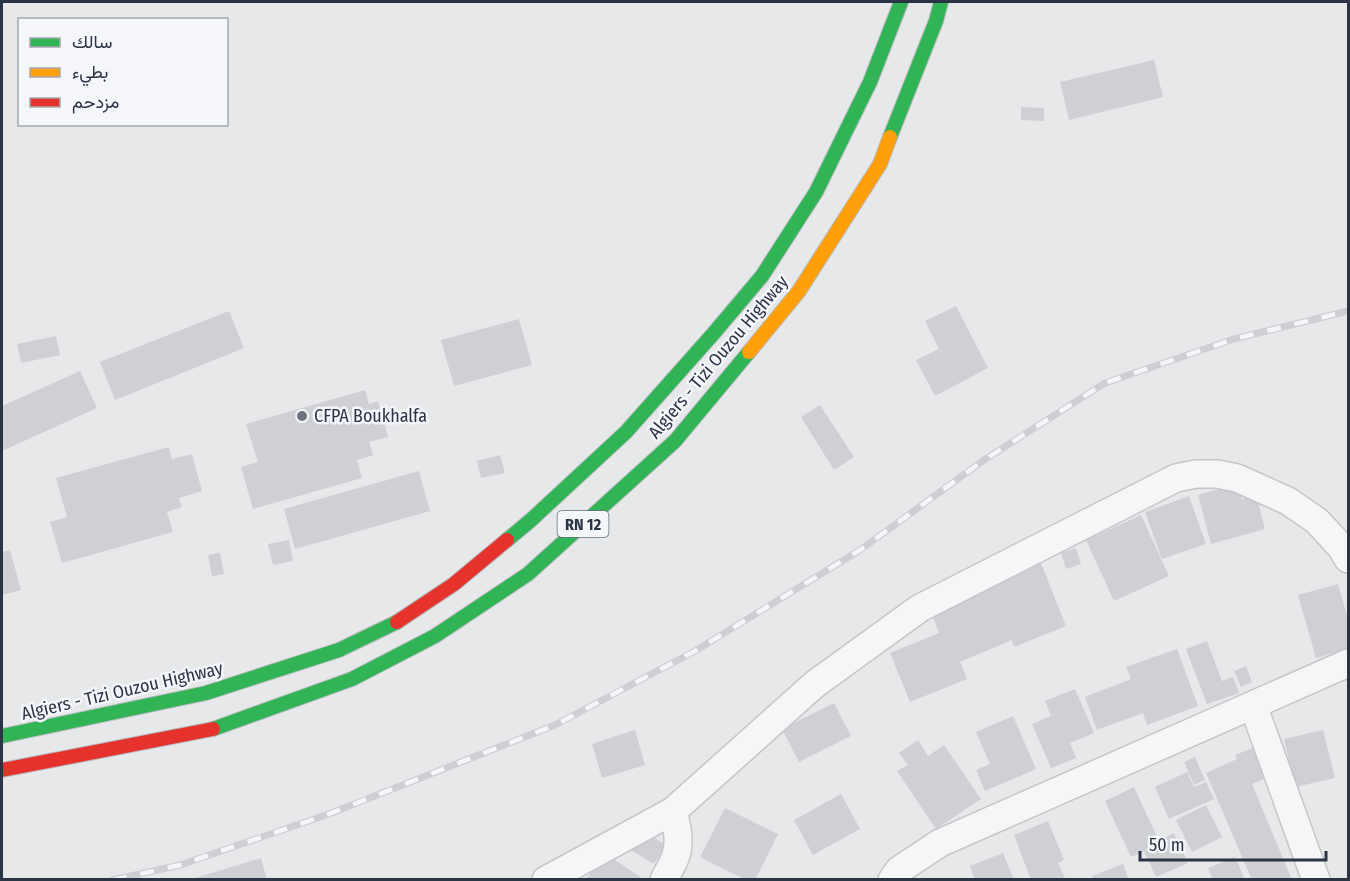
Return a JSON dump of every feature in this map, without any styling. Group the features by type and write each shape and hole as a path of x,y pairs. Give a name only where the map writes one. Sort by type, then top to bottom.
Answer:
{"highway":[{"name":"Algiers - Tizi Ouzou Highway","path":"2,736 207,693 339,651 398,621 454,584 523,528 626,432 762,276 816,192 870,82 900,2"},
{"name":"Algiers - Tizi Ouzou Highway","path":"2,770 207,731 352,679 435,636 528,574 675,441 799,291 880,164 936,21 941,2"}],"street":[{"path":"546,879 673,811 815,684 920,608 1176,478 1196,474 1217,474 1237,478 1288,501 1317,521 1341,547 1348,559"},
{"path":"892,879 899,870 940,843 1348,663"},
{"path":"1253,705 1316,879"},
{"path":"664,879 676,857 678,842 673,811"}],"building":[{"path":"1154,60 1163,97 1069,120 1060,82"},
{"path":"1021,107 1044,108 1044,121 1021,120"},
{"path":"956,306 988,368 935,396 916,360 939,349 925,321"},
{"path":"229,311 244,348 115,400 100,362"},
{"path":"519,319 532,365 454,386 441,340"},
{"path":"56,336 60,355 21,363 17,344"},
{"path":"80,371 97,408 2,451 2,406"},
{"path":"365,390 369,404 378,401 388,437 369,442 373,455 357,460 362,478 253,509 241,467 258,462 246,424"},
{"path":"820,405 854,457 834,470 801,417"},
{"path":"169,447 172,459 192,454 202,491 179,498 182,507 167,512 173,532 62,563 50,522 67,517 56,478"},
{"path":"500,455 505,473 481,478 477,461"},
{"path":"419,471 430,511 295,549 284,509"},
{"path":"1238,484 1242,499 1256,495 1265,529 1211,544 1198,495"},
{"path":"1189,496 1206,544 1162,559 1145,512"},
{"path":"1141,515 1169,576 1114,601 1086,540"},
{"path":"289,540 293,561 273,565 268,544"},
{"path":"1076,548 1081,564 1066,569 1061,553"},
{"path":"10,550 21,590 2,595 2,552"},
{"path":"220,553 224,574 212,576 208,555"},
{"path":"1041,563 1066,626 1014,647 1012,640 960,662 967,679 910,702 890,653 939,633 931,612"},
{"path":"1338,584 1346,612 1348,611 1348,649 1316,658 1298,595"},
{"path":"1207,641 1222,681 1233,677 1239,693 1207,704 1186,649"},
{"path":"1177,649 1198,706 1147,725 1143,713 1097,730 1085,697 1131,679 1126,667"},
{"path":"1246,666 1252,682 1241,687 1234,671"},
{"path":"1075,689 1094,733 1070,743 1076,758 1051,768 1032,724 1051,716 1045,701"},
{"path":"834,703 851,736 799,762 782,729"},
{"path":"1013,716 1036,769 985,791 976,770 990,764 976,732"},
{"path":"635,730 645,765 602,778 592,744"},
{"path":"1323,730 1335,778 1295,787 1284,739"},
{"path":"918,740 928,756 944,745 981,799 936,829 897,771 908,765 899,753"},
{"path":"1255,747 1268,777 1252,784 1292,880 1252,880 1206,773 1237,759 1235,755"},
{"path":"1195,757 1205,780 1194,785 1184,762"},
{"path":"1187,772 1194,787 1206,782 1214,799 1169,819 1155,787"},
{"path":"1134,787 1159,841 1174,833 1188,863 1156,877 1144,851 1131,857 1105,801"},
{"path":"841,794 860,829 813,855 794,820"},
{"path":"1206,805 1222,837 1192,852 1176,820"},
{"path":"725,808 778,834 755,880 746,880 700,857"},
{"path":"1048,821 1064,860 1058,863 1066,880 1031,880 1014,835"},
{"path":"641,830 666,845 654,864 629,849"},
{"path":"603,852 645,880 586,880"},
{"path":"1003,853 1014,880 975,880 970,866"},
{"path":"1235,857 1245,880 1213,880 1208,868"},
{"path":"261,858 267,880 192,880 192,879"},
{"path":"1123,864 1129,880 1093,880 1092,876"}],"railway":[{"path":"113,880 180,865 329,814 555,725 695,651 860,550 984,460 1105,383 1234,339 1348,311"}],"traffic: fast":[{"path":"507,540 626,432 762,276 816,192 870,82 901,2"},
{"path":"890,137 936,21 941,2"},
{"path":"213,729 352,679 435,636 528,574 675,441 749,352"},
{"path":"2,736 206,693 339,650 397,622"}],"traffic: slow":[{"path":"749,352 799,291 880,164 890,137"}],"traffic: jam":[{"path":"397,622 454,584 507,540"},
{"path":"2,770 213,729"}],"place":[{"name":"CFPA Boukhalfa","path":"302,416"}]}
